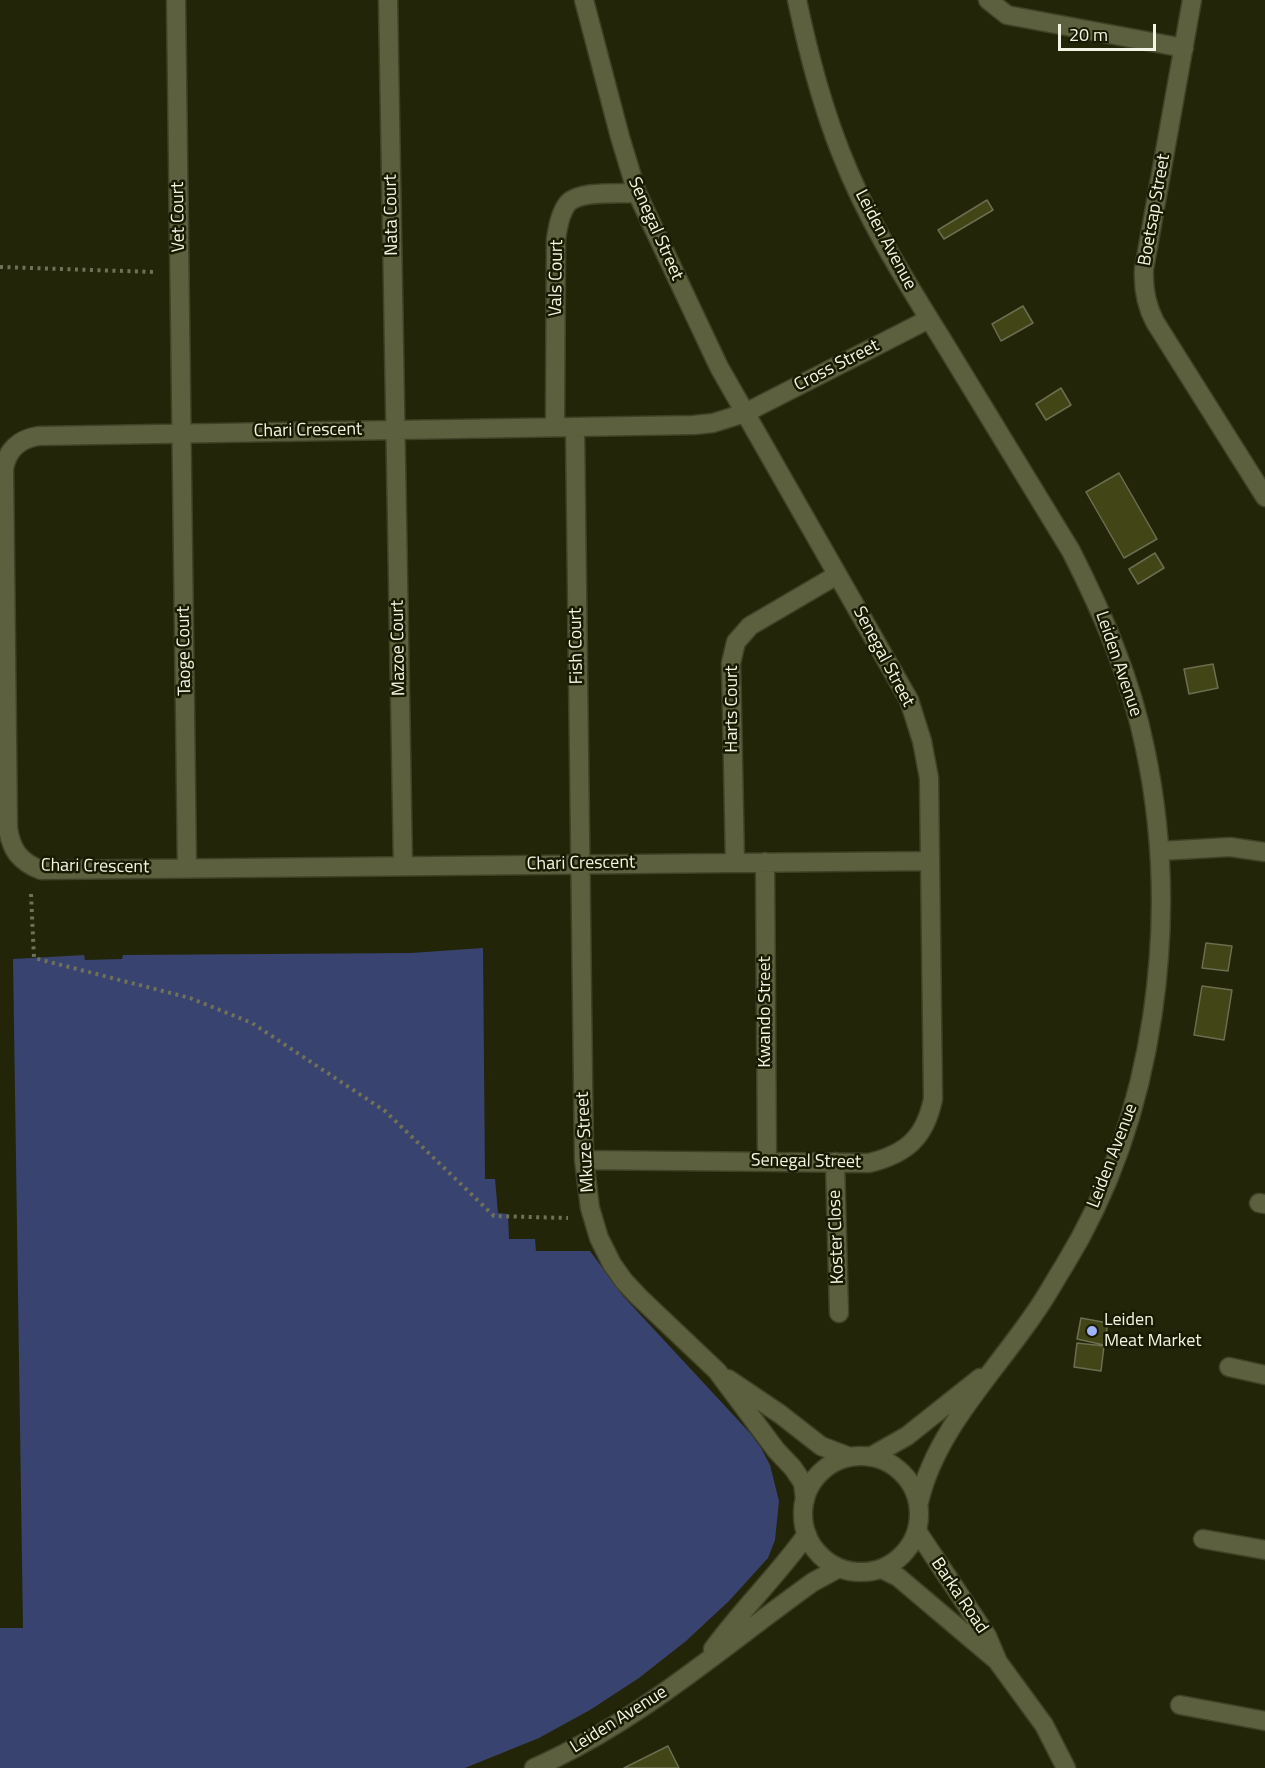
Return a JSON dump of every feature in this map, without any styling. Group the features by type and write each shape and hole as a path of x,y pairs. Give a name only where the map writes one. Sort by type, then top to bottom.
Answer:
{"street":[{"name":"Vet Court","path":"176,0 182,434"},
{"name":"Nata Court","path":"388,0 396,430"},
{"name":"Senegal Street","path":"584,0 637,193 719,367 909,699 922,741 929,778 933,1099 930,1114 915,1139 902,1151 886,1159 869,1163 584,1160"},
{"name":"Leiden Avenue","path":"796,0 822,100 841,154 865,208 929,320 1071,551 1095,597 1115,646 1143,736 1155,798 1160,850 1159,973 1150,1034 1136,1093 1118,1151 1095,1208 1066,1263 1034,1315 944,1439 924,1478 919,1502"},
{"path":"988,0 1007,15 1184,48"},
{"name":"Boetsap Street","path":"1192,0 1144,269 1145,297 1155,322 1265,497"},
{"name":"Vals Court","path":"555,427 556,239 563,211 573,199 582,195 637,193"},
{"name":"Cross Street","path":"745,412 929,320"},
{"name":"Chari Crescent","path":"745,412 713,423 694,425 29,437 14,447 5,461 4,481 10,842 16,854 27,864 40,870 929,861"},
{"name":"Fish Court","path":"574,427 580,864"},
{"name":"Mazoe Court","path":"396,430 403,866"},
{"name":"Taoge Court","path":"182,434 188,868"},
{"name":"Harts Court","path":"735,863 731,663 736,642 750,626 837,575"},
{"path":"1160,850 1222,846 1265,852"},
{"name":"Kwando Street","path":"765,862 767,1161"},
{"name":"Mkuze Street","path":"580,864 584,1160 590,1208 599,1238 624,1281 717,1371 776,1450 793,1468 803,1483 805,1500"},
{"name":"Koster Close","path":"835,1162 839,1313"},
{"name":"Leiden Avenue","path":"870,1457 907,1436 997,1364"},
{"path":"1229,1367 1265,1375"},
{"name":"Mkuze Street","path":"717,1371 780,1414 821,1446 850,1457"},
{"path":"850,1457 870,1457 886,1462 901,1472 912,1485 919,1502 917,1531 904,1554 894,1563 882,1569 853,1572 839,1568 825,1560 814,1549 804,1524 805,1500 811,1485 821,1472 850,1457"},
{"name":"Barka Road","path":"917,1531 987,1635 999,1662 1044,1725 1066,1768"},
{"name":"Leiden Avenue","path":"701,1665 729,1627 807,1534"},
{"path":"1203,1539 1265,1550"},
{"name":"Leiden Avenue","path":"534,1768 606,1731 655,1700 813,1582 839,1568"},
{"name":"Barka Road","path":"882,1569 898,1577 999,1662"},
{"path":"1180,1705 1265,1720"}],"path":[{"path":"0,267 180,273"},
{"path":"40,870 30,884 34,958 190,998 252,1023 385,1111 494,1216 593,1219"}],"shaded area":[{"path":"483,948 485,1179 495,1179 498,1213 508,1214 509,1239 535,1239 536,1251 590,1251 623,1296 750,1433 770,1465 779,1501 775,1540 768,1558 729,1601 686,1641 639,1678 590,1710 539,1738 465,1768 0,1768 0,1628 23,1628 13,959 84,955 85,960 122,959 123,955 411,953"}],"building":[{"path":"987,200 993,210 944,239 938,230"},
{"path":"1023,306 1033,323 1001,341 992,324"},
{"path":"1061,388 1071,405 1046,420 1036,404"},
{"path":"1119,473 1157,539 1124,558 1086,492"},
{"path":"1155,553 1164,568 1138,584 1129,569"},
{"path":"1213,664 1218,688 1189,694 1184,669"},
{"path":"1206,943 1232,946 1228,971 1202,968"},
{"path":"1202,986 1232,990 1224,1040 1194,1035"},
{"name":"Leiden Meat Market","path":"1081,1318 1108,1323 1104,1345 1077,1339"},
{"path":"1077,1343 1104,1346 1101,1371 1074,1367"},
{"path":"668,1746 679,1768 624,1768"}],"place":[{"name":"Leiden Meat Market","path":"1092,1331"}]}
